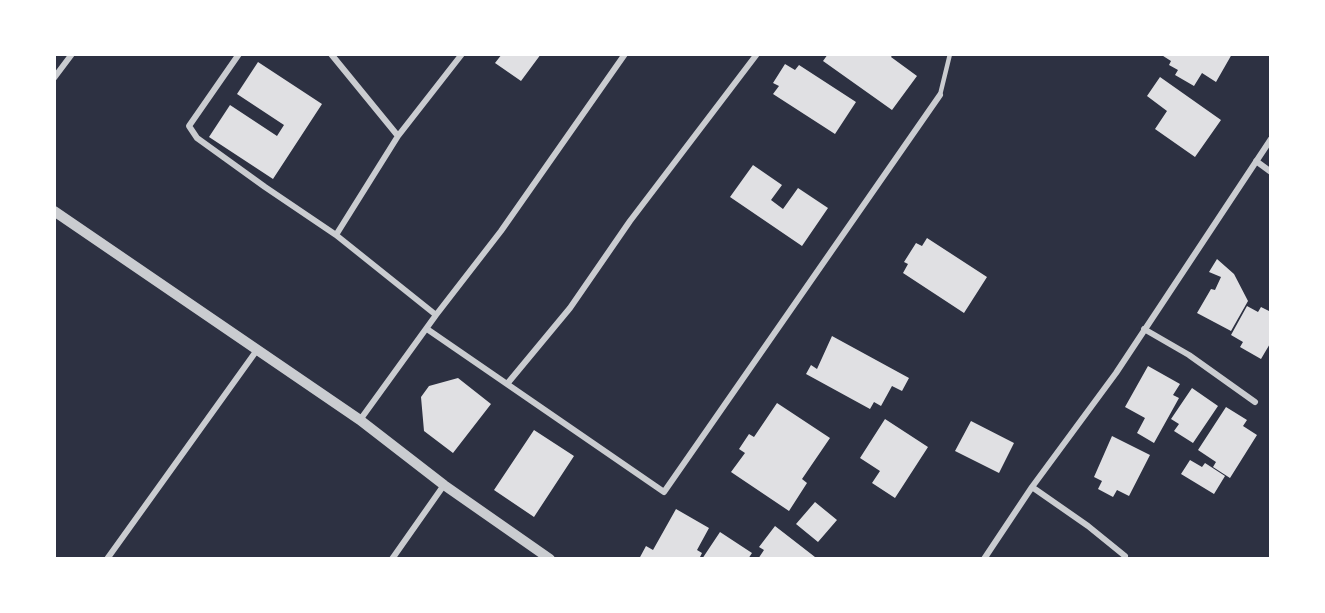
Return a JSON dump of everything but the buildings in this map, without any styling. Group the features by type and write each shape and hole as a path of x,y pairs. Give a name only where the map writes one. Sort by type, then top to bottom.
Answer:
{"street":[{"path":"54,78 72,54"},
{"path":"239,54 194,116 189,126 197,138 336,235 436,315"},
{"path":"331,54 398,136"},
{"path":"336,235 398,136 462,54"},
{"path":"360,420 436,315 501,231 625,54"},
{"path":"507,384 570,308 630,221 757,54"},
{"path":"427,328 664,492 940,94"},
{"path":"984,559 1032,488 1116,373 1271,139"},
{"path":"1256,161 1271,172"},
{"path":"54,211 360,420 444,485 550,559"},
{"path":"1144,329 1189,355 1255,402"},
{"path":"107,559 257,350"},
{"path":"392,559 444,485"},
{"path":"1032,488 1088,526 1125,556"}],"lane":[{"path":"940,94 950,54"}]}
